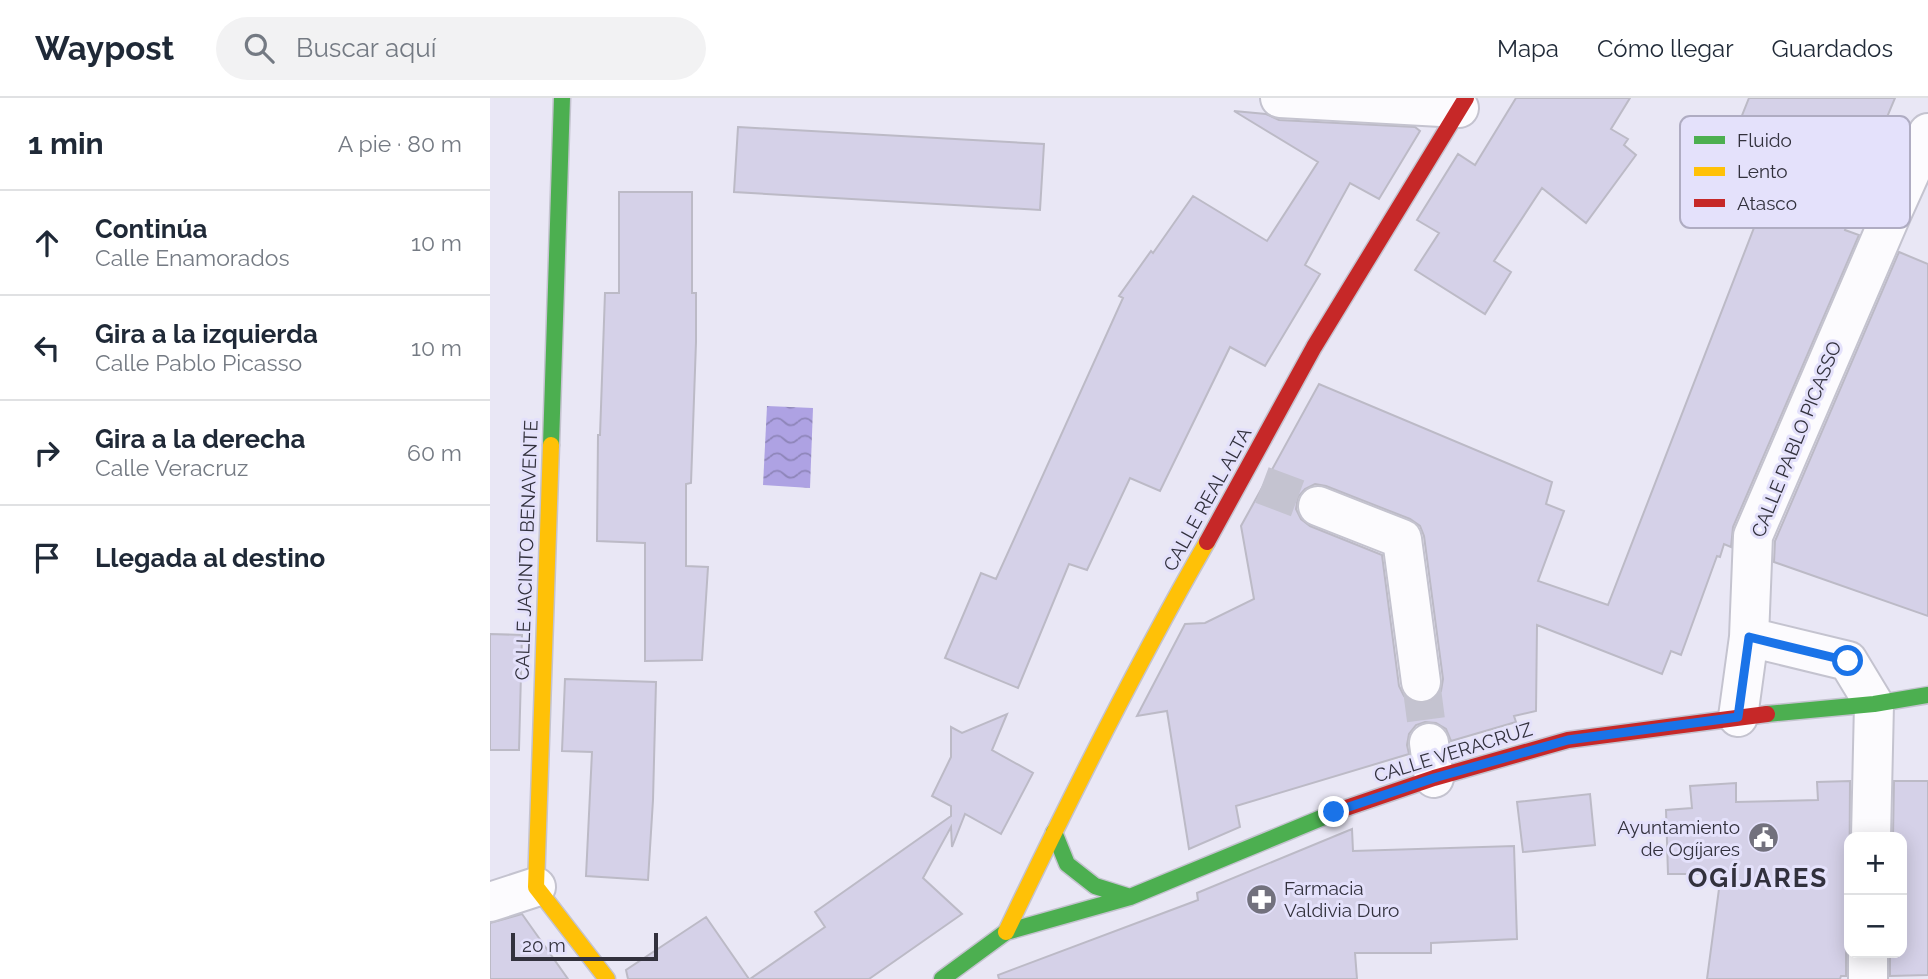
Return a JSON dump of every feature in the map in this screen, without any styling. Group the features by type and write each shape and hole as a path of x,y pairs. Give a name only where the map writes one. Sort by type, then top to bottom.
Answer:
{"street":[{"name":"CALLE JACINTO BENAVENTE","path":"536,887 562,98"},
{"path":"1280,98 1463,103"},
{"name":"CALLE REAL ALTA","path":"1006,932 1156,631 1253,481 1314,347 1463,103"},
{"name":"CALLE PABLO PICASSO","path":"1910,173 1928,133"},
{"name":"CALLE PABLO PICASSO","path":"1738,717 1749,637 1753,536 1886,228"},
{"path":"1318,506 1402,539 1421,682"},
{"path":"1749,637 1848,661 1874,704 1871,832"},
{"name":"CALLE VERACRUZ","path":"942,979 1006,932 1130,897 1334,812 1431,761 1738,717 1874,704 1928,695"},
{"path":"1054,832 1067,864 1095,886 1130,897"},
{"path":"490,902 536,887 607,979"},
{"path":"1868,958 1868,979"}],"water":[{"path":"767,406 813,408 810,488 763,485"}],"building":[{"path":"1516,98 1630,98 1611,129 1628,139 1624,145 1636,155 1586,223 1542,188 1494,261 1511,272 1485,314 1415,270 1439,233 1417,220 1458,154 1475,165"},
{"path":"1749,98 1895,98 1887,116 1742,116"},
{"path":"1234,111 1266,114 1279,120 1415,127 1420,131 1379,199 1350,183 1305,265 1320,274 1265,366 1230,347 1160,491 1130,478 1087,570 1069,564 1018,688 945,658 981,573 996,579 1123,298 1119,296 1151,251 1153,253 1193,196 1267,241 1318,162"},
{"path":"738,127 1044,144 1040,210 734,192"},
{"path":"619,192 692,192 692,293 696,293 696,342 691,483 686,484 686,566 708,567 702,660 645,661 645,543 597,541 598,435 605,293 619,293"},
{"path":"1754,228 1846,228 1859,235 1733,527 1731,547 1724,544 1720,557 1717,556 1681,655 1671,651 1662,674 1537,625 1536,711 1514,716 1516,722 1451,741 1446,729 1436,723 1416,725 1409,734 1409,754 1236,806 1240,827 1189,849 1167,711 1137,716 1185,624 1205,623 1254,599 1241,526 1319,384 1552,482 1546,504 1564,511 1538,581 1608,605","holes":["1315,484 1410,519 1420,526 1424,536 1443,679 1441,691 1434,700 1423,704 1404,696 1399,686 1382,555 1310,526 1301,519 1296,509 1298,497 1305,489"]},
{"path":"1899,252 1928,264 1928,616 1774,562 1775,541"},
{"path":"490,634 522,635 519,750 490,750"},
{"path":"565,679 656,682 648,880 586,876 592,752 562,751"},
{"path":"1007,714 992,750 1033,773 1001,834 965,814 952,847 951,827 923,878 962,914 869,979 750,979 825,927 815,912 951,816 951,806 932,796 951,757 951,727 962,733"},
{"path":"1850,781 1850,832 1844,832 1846,976 1841,976 1840,979 1707,979 1721,874 1668,874 1666,810 1692,808 1690,786 1736,783 1736,802 1818,800 1817,782"},
{"path":"1894,781 1928,781 1928,975 1890,976 1890,958 1907,958 1907,832 1893,832"},
{"path":"1590,794 1595,845 1523,852 1517,802"},
{"path":"1352,829 1353,851 1514,846 1517,939 1431,943 1431,953 1355,953 1357,979 999,979 998,975 1198,900 1197,893"},
{"path":"522,914 568,979 490,979 490,923"},
{"path":"706,917 749,979 628,979 626,970"}],"tunnel":[{"path":"1262,485 1318,506"},
{"path":"1421,682 1429,743"}],"traffic: fast":[{"path":"551,445 562,98"},
{"path":"1767,714 1874,704 1928,695"},
{"path":"942,979 1006,932 1130,897 1343,809"},
{"path":"1054,832 1067,864 1095,886 1130,897"}],"traffic: slow":[{"path":"551,445 536,887 607,979"},
{"path":"1006,932 1103,735 1207,542"}],"traffic: jam":[{"path":"1207,542 1314,347 1466,98"},
{"path":"1343,809 1434,778 1568,740 1767,714"}],"place":[{"name":"Ayuntamiento de Ogíjares","path":"1763,838"},
{"name":"Farmacia Valdivia Duro","path":"1261,899"}],"district":[{"name":"OGÍJARES","path":"1758,878"}],"route":[{"path":"1334,812 1434,778 1568,740 1738,717 1749,637 1848,661"}]}
